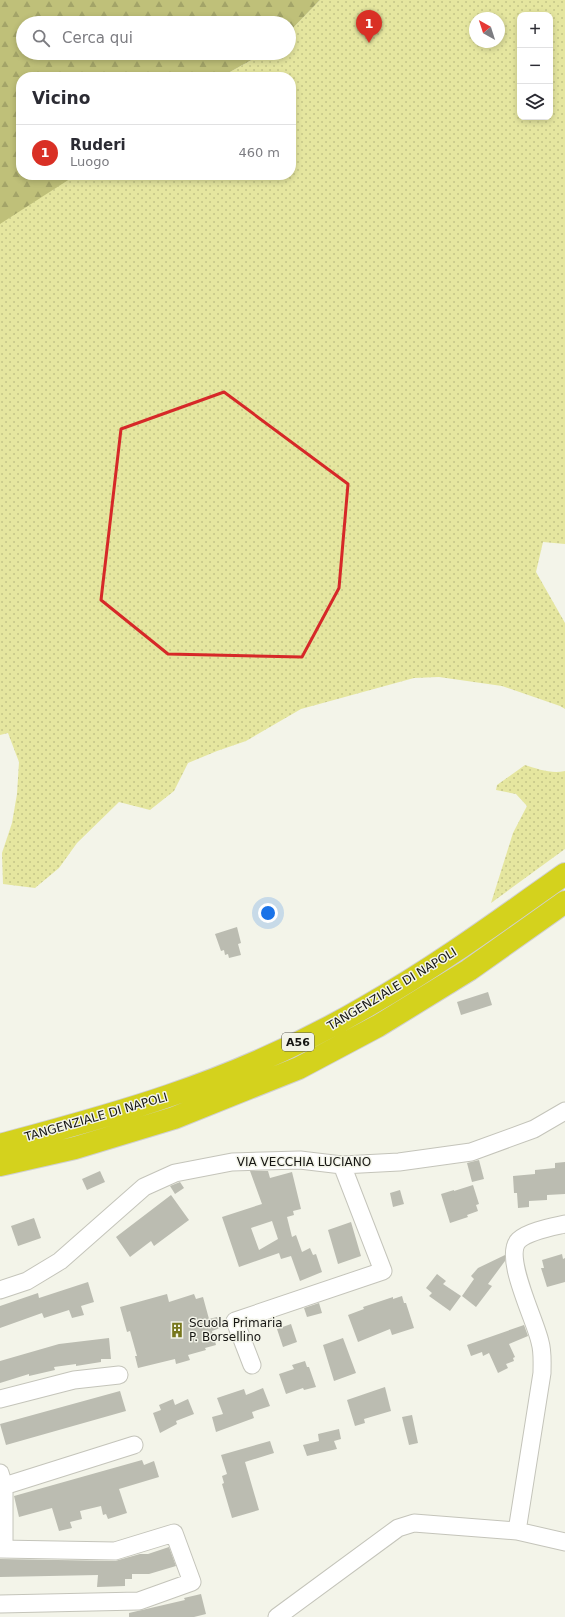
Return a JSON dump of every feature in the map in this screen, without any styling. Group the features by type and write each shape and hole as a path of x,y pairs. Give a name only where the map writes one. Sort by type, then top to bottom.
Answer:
{"highway":[{"name":"TANGENZIALE DI NAPOLI","path":"0,1145 168,1096 244,1067 306,1038 367,1007 458,950 565,874"},
{"name":"TANGENZIALE DI NAPOLI","path":"0,1165 75,1148 174,1118 299,1068 378,1026 469,970 565,902"}],"street":[{"name":"VIA VECCHIA LUCIANO","path":"0,1290 27,1281 60,1261 144,1187 175,1173 232,1162 300,1160 342,1165 399,1162 471,1152 534,1129 565,1111"},
{"path":"252,1365 235,1320 383,1271 342,1165"},
{"path":"516,1531 542,1372 542,1356 540,1341 517,1276 513,1252 518,1240 541,1229 565,1224"},
{"path":"0,1399 74,1380 119,1375"},
{"path":"0,1604 139,1601 192,1582 174,1533 115,1551 2,1549 2,1479 134,1445"},
{"path":"277,1617 398,1528 414,1523 516,1531 565,1542"}],"highlighted area":[{"path":"224,392 348,484 339,588 302,657 168,654 101,600 121,429"}],"green space":[{"path":"0,0 320,0 296,25 296,16 16,16 16,60 251,60 230,72 16,72 16,180 68,180 0,224"},
{"path":"320,0 565,0 565,544 543,542 536,572 565,623 565,709 502,686 439,677 414,678 301,709 246,741 188,763 174,791 150,810 119,802 77,843 59,868 35,888 3,884 2,853 12,823 17,794 19,762 8,733 0,735 0,205 48,180 296,180 296,72 230,72 251,60 296,60 296,25"},
{"path":"525,765 550,771 565,771 565,849 491,903 513,833 527,806 516,794 496,790 497,785"}],"building":[{"path":"237,927 241,943 238,944 241,955 229,958 228,954 225,955 224,950 221,951 215,934"},
{"path":"488,992 492,1005 461,1015 457,1002"},
{"path":"479,1160 484,1179 472,1182 467,1163"},
{"path":"565,1162 565,1194 547,1195 547,1200 529,1201 529,1207 518,1208 517,1193 514,1193 513,1176 535,1174 535,1170 555,1168 555,1163"},
{"path":"100,1171 105,1182 87,1190 82,1179"},
{"path":"250,1171 268,1171 270,1178 292,1172 301,1209 293,1211 294,1215 287,1217 292,1237 296,1235 302,1252 310,1248 313,1255 316,1254 322,1272 300,1281 291,1256 281,1259 279,1253 239,1267 222,1217 262,1204","holes":["272,1221 278,1239 259,1250 251,1228"]},
{"path":"180,1182 184,1188 175,1194 170,1186"},
{"path":"473,1185 479,1204 476,1205 478,1211 467,1215 468,1217 450,1223 441,1194"},
{"path":"400,1190 404,1204 393,1207 390,1193"},
{"path":"171,1195 189,1220 154,1246 151,1241 130,1257 116,1237"},
{"path":"34,1218 41,1238 18,1246 11,1226"},
{"path":"351,1222 361,1256 338,1264 328,1230"},
{"path":"562,1254 563,1259 565,1258 565,1282 547,1287 541,1268 544,1268 542,1260"},
{"path":"505,1255 505,1261 488,1284 492,1286 476,1307 462,1296 474,1279 471,1276 478,1268"},
{"path":"437,1274 446,1281 443,1284 461,1296 450,1311 429,1296 432,1293 426,1288"},
{"path":"88,1282 94,1302 81,1306 84,1315 72,1318 69,1310 44,1318 42,1313 0,1328 0,1306 38,1293 39,1298"},
{"name":"Scuola Primaria P. Borsellino","path":"167,1294 169,1302 194,1294 196,1299 203,1297 209,1319 217,1317 220,1328 212,1331 216,1345 205,1348 206,1350 188,1355 190,1360 176,1364 175,1359 138,1368 135,1356 137,1356 130,1331 127,1332 120,1307"},
{"path":"402,1296 404,1303 406,1303 414,1328 392,1335 390,1329 358,1342 348,1315 364,1309 363,1307 393,1297 393,1299"},
{"path":"319,1303 322,1313 307,1317 304,1308"},
{"path":"291,1324 297,1342 283,1347 277,1329"},
{"path":"524,1325 528,1336 509,1344 515,1357 513,1358 514,1361 506,1364 508,1368 498,1373 489,1353 483,1356 482,1352 471,1356 467,1345"},
{"path":"109,1338 111,1359 101,1359 101,1362 76,1366 76,1364 54,1367 55,1370 29,1376 29,1374 0,1383 0,1361 59,1344"},
{"path":"343,1338 356,1373 334,1381 323,1345"},
{"path":"305,1361 307,1367 309,1367 316,1387 304,1390 303,1388 286,1394 279,1374 294,1369 292,1365"},
{"path":"385,1387 391,1411 364,1419 365,1423 355,1426 347,1400"},
{"path":"263,1388 270,1406 252,1412 254,1418 216,1432 212,1417 223,1414 217,1398 244,1389 246,1395"},
{"path":"120,1391 126,1411 6,1445 0,1424"},
{"path":"173,1399 175,1405 188,1399 194,1414 176,1421 177,1424 160,1433 153,1413 161,1410 159,1405"},
{"path":"412,1415 418,1443 409,1445 402,1417"},
{"path":"339,1429 341,1439 334,1441 337,1449 307,1456 303,1445 319,1441 318,1434"},
{"path":"270,1441 274,1453 245,1462 259,1510 232,1518 222,1484 224,1483 222,1476 227,1474 221,1455"},
{"path":"142,1460 144,1465 154,1461 159,1477 119,1489 127,1513 108,1519 106,1514 103,1515 101,1506 80,1511 82,1519 70,1522 72,1528 59,1531 52,1508 19,1517 14,1496"},
{"path":"169,1547 176,1566 149,1574 132,1574 132,1579 125,1579 125,1586 97,1587 98,1575 0,1577 0,1559 115,1561 140,1554 148,1554"},
{"path":"201,1594 206,1614 194,1617 129,1617 129,1613 185,1600 184,1598"}],"place":[{"name":"Ruderi","path":"369,43"},
{"name":"Scuola Primaria P. Borsellino","path":"177,1330"}]}
